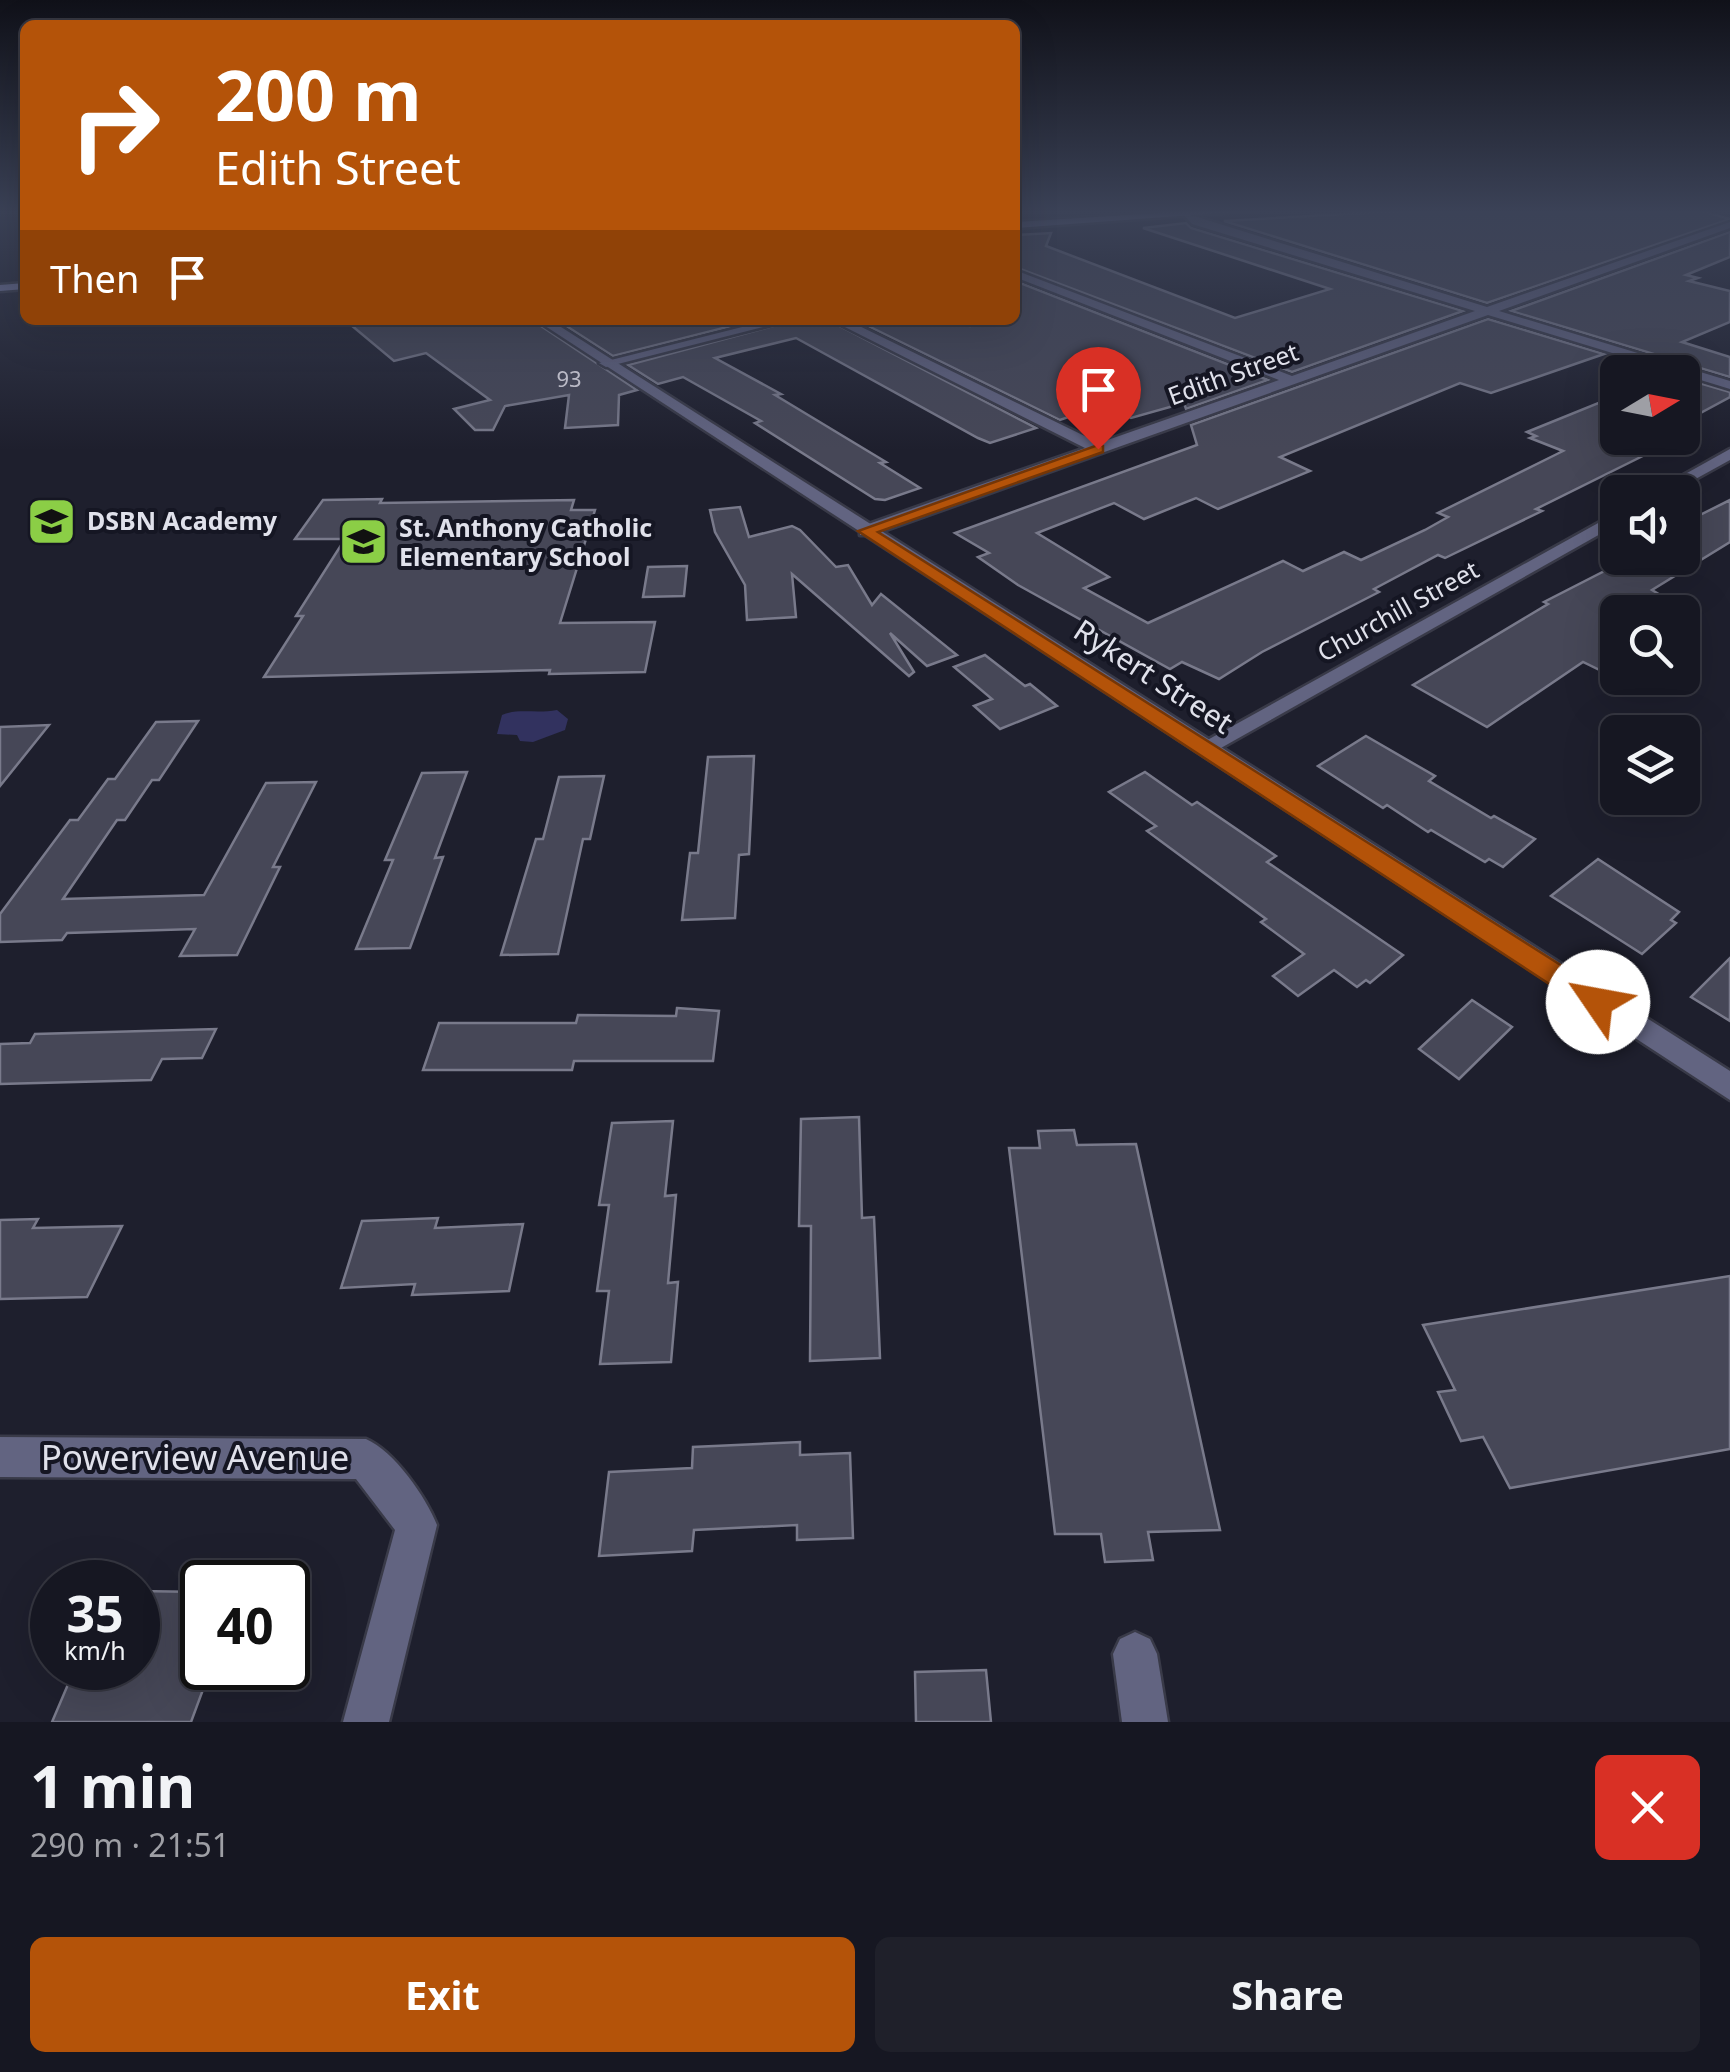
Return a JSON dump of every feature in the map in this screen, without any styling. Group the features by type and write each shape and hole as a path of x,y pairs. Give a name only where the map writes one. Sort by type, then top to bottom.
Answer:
{"street":[{"path":"1060,290 1290,380"},
{"path":"1420,290 1730,385"},
{"name":"Edith Street","path":"866,531 1541,290"},
{"name":"Rykert Street","path":"549,325 1730,1087"},
{"path":"606,363 764,325"},
{"path":"848,325 1098,449"},
{"path":"1691,475 1730,454"},
{"name":"Churchill Street","path":"1204,748 1600,526"},
{"name":"Powerview Avenue","path":"0,1456 366,1459 417,1525 366,1722"},
{"path":"1135,1654 1145,1722"}],"shaded area":[{"path":"557,710 568,719 565,730 533,742 520,741 517,735 497,734 502,715"}],"building":[{"path":"1020,290 1039,290 1268,380 1186,409 1184,403 1131,418 1103,405 1060,420 866,325 1020,325"},
{"path":"1077,290 1162,290 1235,318 1326,290 1395,290 1463,311 1292,372"},
{"path":"1446,290 1524,290 1487,303"},
{"path":"1568,290 1730,291 1730,322 1682,342 1730,357 1730,377 1700,368 1700,355 1657,355 1511,311"},
{"path":"1488,319 1604,354 1491,393 1460,383 1280,457 1310,471 1218,509 1196,498 1144,519 1114,503 1037,533 1109,577 1084,588 1148,623 1283,561 1303,571 1344,552 1361,560 1425,530 1448,517 1438,513 1563,451 1530,438 1536,436 1527,432 1600,402 1600,455 1645,455 1445,558 1438,555 1374,589 1379,592 1262,652 1219,679 1182,662 1170,669 1018,585 978,557 989,553 955,533 1197,445 1191,425"},
{"path":"351,325 540,325 637,390 619,395 618,425 565,428 569,395 505,406 493,430 475,430 454,409 490,400 426,353 394,361"},
{"path":"565,325 735,325 613,356"},
{"path":"776,325 838,325 1036,428 990,443 796,338 715,358 781,394 775,395 886,462 880,463 920,488 885,500 875,499 755,423 761,421 683,377 658,384 628,365"},
{"path":"1700,383 1730,392 1730,397 1700,413"},
{"path":"382,499 380,503 574,500 571,510 595,510 560,623 655,622 645,672 549,674 550,670 264,677 303,616 296,616 345,539 295,539 323,500"},
{"path":"1730,500 1730,542 1700,560 1700,515"},
{"path":"740,507 749,537 792,526 800,530 836,567 848,565 872,605 881,594 957,655 927,666 890,633 914,672 909,676 792,574 796,617 747,620 745,585 715,532 710,510"},
{"path":"687,566 684,596 643,597 648,567"},
{"path":"1600,573 1676,575 1652,590 1657,593 1654,595 1600,595 1600,670 1583,662 1487,727 1413,685 1548,604 1544,602"},
{"path":"985,655 1057,706 1000,729 974,706 992,699 954,667"},
{"path":"198,721 159,780 152,780 125,820 117,820 63,899 204,895 266,783 316,782 273,867 280,867 237,955 180,956 195,929 67,933 62,940 0,942 0,914 70,820 78,820 108,779 115,779 156,722"},
{"path":"49,725 0,786 0,727"},
{"path":"1366,736 1435,776 1429,781 1535,839 1503,867 1489,859 1485,862 1387,805 1383,808 1318,766"},
{"path":"754,756 749,854 739,855 735,918 682,920 690,853 698,853 708,757"},
{"path":"467,772 435,858 443,857 410,948 356,949 393,860 385,860 422,773"},
{"path":"1145,772 1276,856 1267,862 1403,955 1370,983 1366,980 1357,987 1334,970 1298,996 1273,976 1304,954 1261,922 1266,919 1147,831 1156,826 1109,792"},
{"path":"604,776 590,839 583,839 558,954 501,955 536,839 543,839 559,777"},
{"path":"1598,859 1679,912 1671,920 1676,923 1642,954 1551,896"},
{"path":"1730,958 1730,1021 1691,997"},
{"path":"1472,1000 1512,1027 1459,1079 1419,1049"},
{"path":"677,1008 719,1011 713,1061 574,1061 572,1070 423,1070 439,1023 576,1023 578,1015 676,1016"},
{"path":"216,1029 202,1058 162,1059 151,1080 0,1084 0,1044 30,1043 35,1034"},
{"path":"859,1117 862,1218 874,1217 880,1358 810,1361 811,1226 799,1226 801,1119"},
{"path":"673,1121 665,1196 676,1195 668,1283 678,1282 671,1362 600,1364 609,1291 597,1291 609,1205 599,1205 612,1123"},
{"path":"1074,1130 1077,1145 1136,1144 1220,1530 1148,1532 1153,1560 1105,1562 1101,1534 1055,1534 1009,1148 1040,1148 1038,1131"},
{"path":"438,1218 435,1228 523,1224 509,1291 412,1295 415,1284 341,1288 362,1221"},
{"path":"38,1219 33,1228 122,1226 87,1297 0,1299 0,1220"},
{"path":"1730,1276 1730,1449 1510,1488 1483,1437 1461,1441 1438,1392 1455,1390 1423,1325"},
{"path":"800,1442 800,1455 850,1453 853,1538 797,1540 797,1525 694,1530 692,1551 599,1556 609,1472 692,1468 693,1447"},
{"path":"160,1591 180,1592 180,1690 203,1690 191,1722 52,1722 66,1690 160,1690"},
{"path":"986,1670 991,1722 916,1722 915,1672"}],"place":[{"name":"DSBN Academy","path":"52,521"},
{"name":"St. Anthony Catholic Elementary School","path":"364,542"}],"route":[{"path":"1098,449 866,531 1598,1002"}]}
